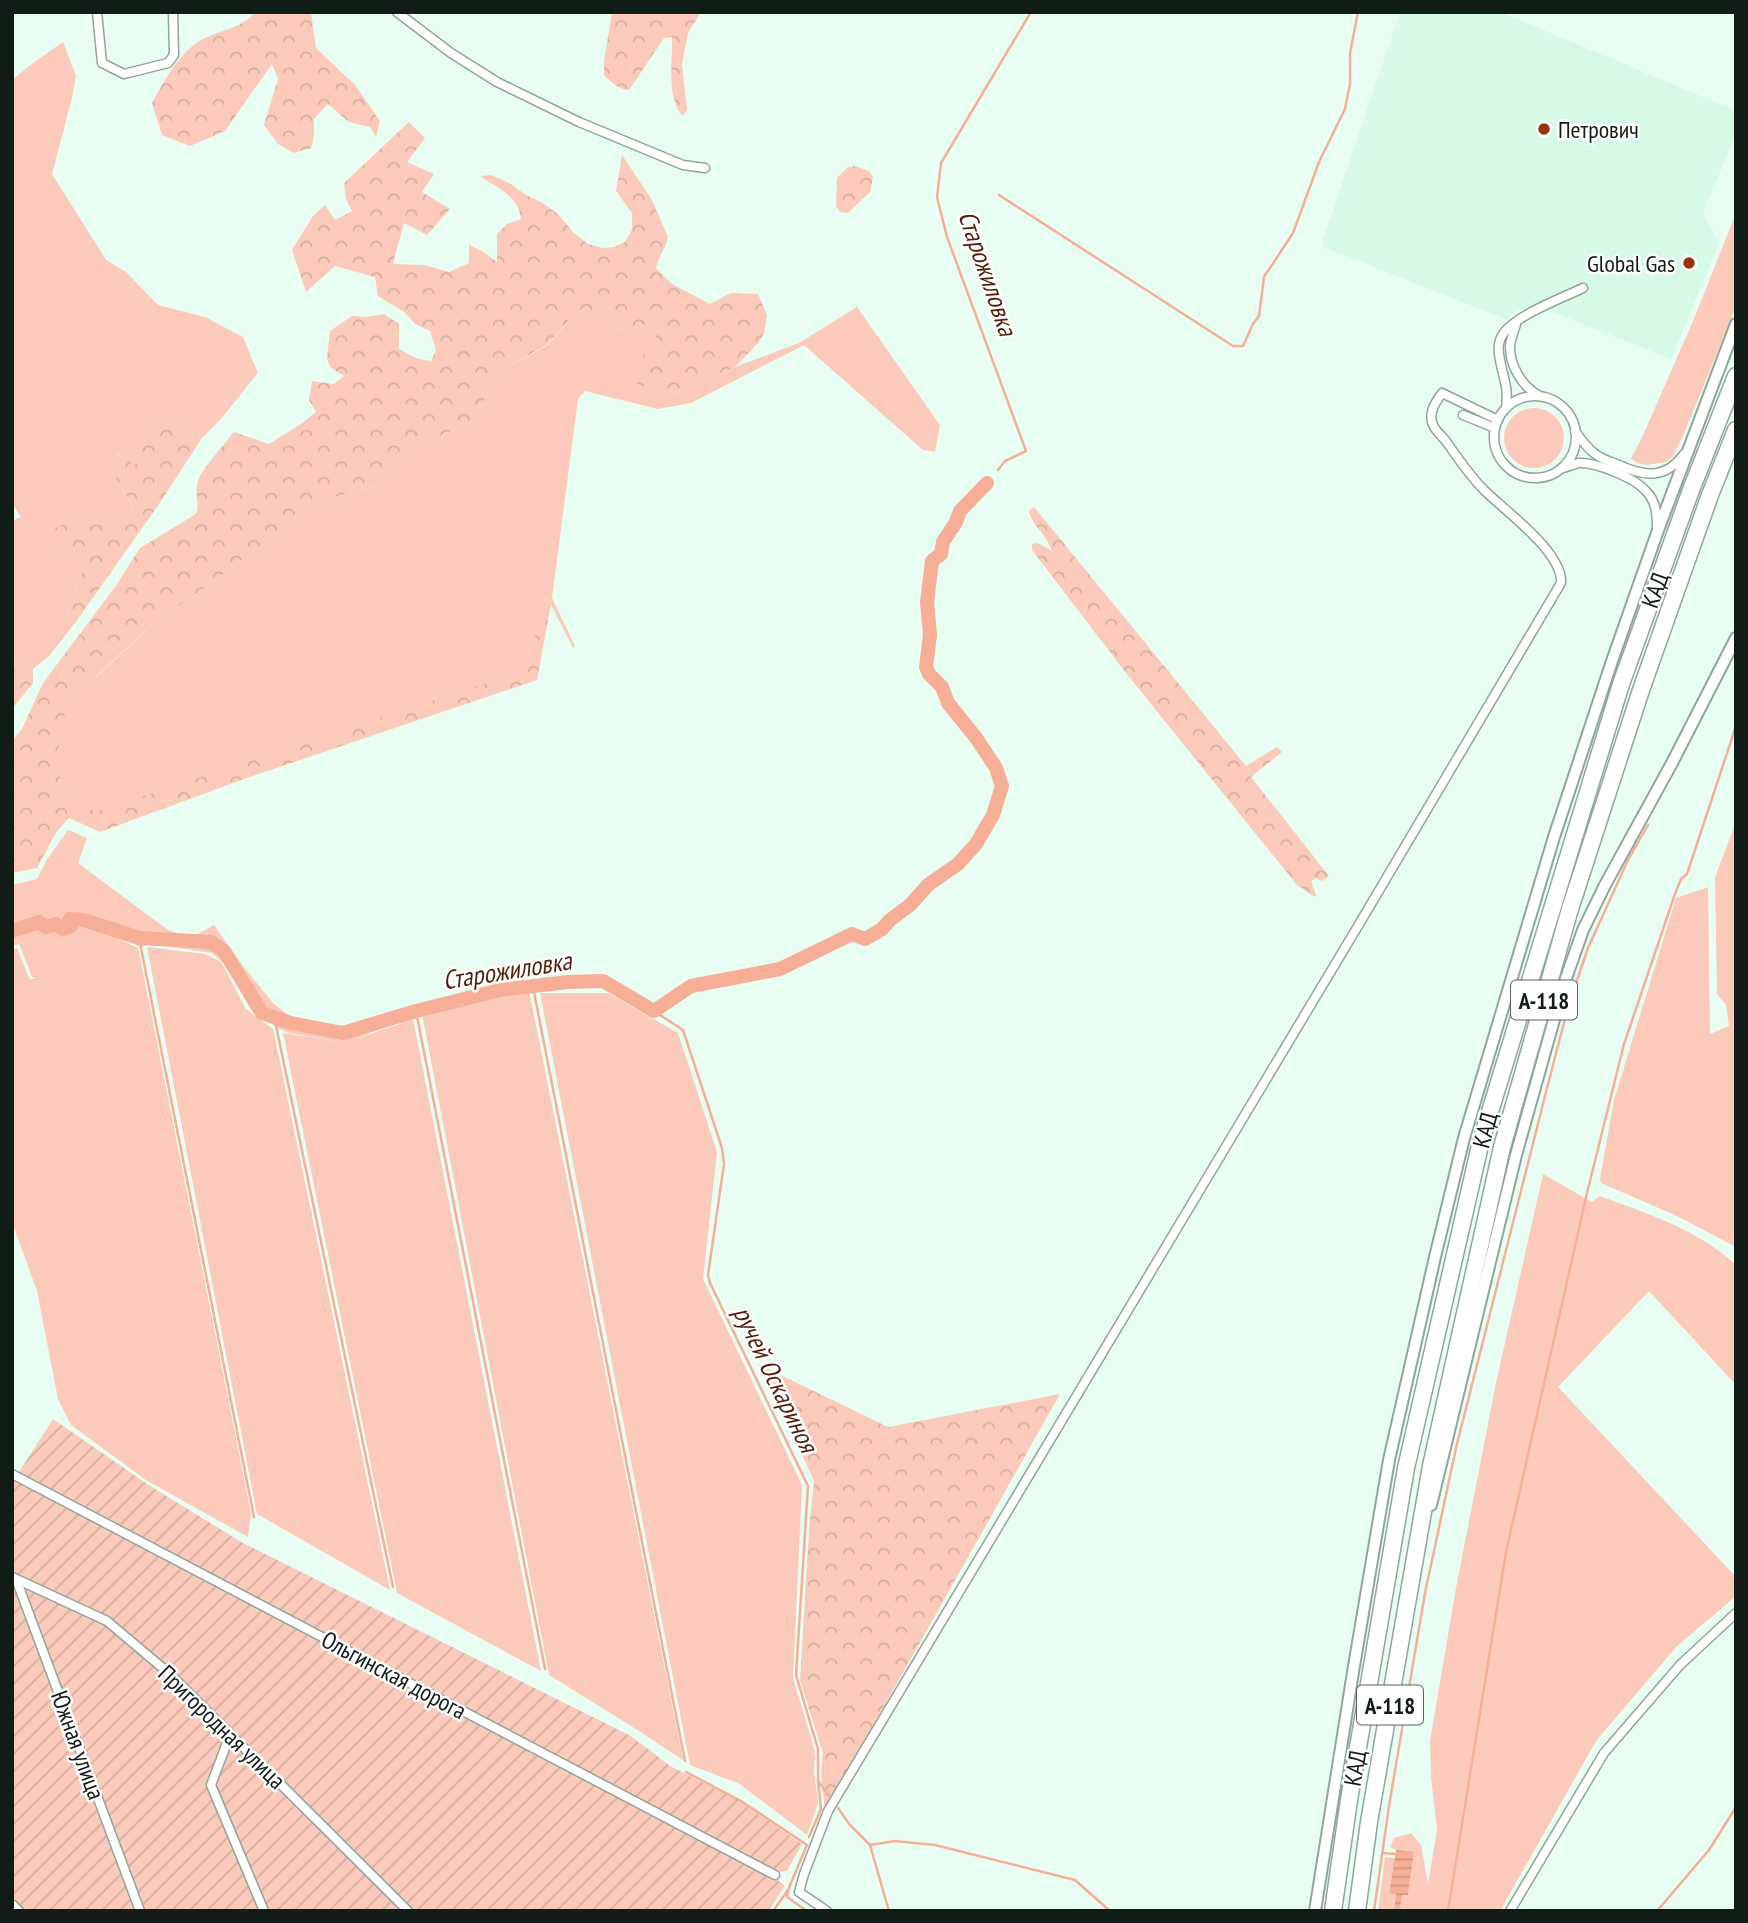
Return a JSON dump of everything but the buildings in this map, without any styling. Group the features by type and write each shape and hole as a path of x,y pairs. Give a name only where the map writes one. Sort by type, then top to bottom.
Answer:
{"highway":[{"name":"КАД","path":"1333,1911 1349,1800 1406,1468 1481,1141 1621,684 1691,490 1736,376"},
{"name":"КАД","path":"1357,1911 1369,1822 1431,1466 1506,1134 1570,909 1641,690 1710,495 1736,430"}],"street":[{"path":"97,12 102,63 124,74 167,63 174,55 173,12"},
{"path":"397,12 435,42 497,82 579,122 637,146 683,165 705,168"},
{"path":"1506,408 1507,387 1499,351 1499,341 1505,331 1527,314 1583,288"},
{"path":"1516,323 1510,346 1522,382 1530,390 1557,402 1573,423 1575,445 1560,469"},
{"path":"1315,1911 1389,1460 1457,1164 1554,837 1611,664 1736,324"},
{"path":"827,1911 799,1892 828,1811 1351,938 1560,583 1559,570 1542,544 1482,489 1431,421 1433,408 1442,393 1496,424"},
{"path":"1541,396 1526,397 1506,408 1496,424 1494,439 1501,460 1508,468 1528,477 1550,475 1579,463 1600,467 1638,484 1654,502 1657,510 1657,533"},
{"path":"1463,415 1496,424"},
{"path":"1575,431 1593,453 1642,474 1652,474 1672,467 1690,446"},
{"path":"1410,1587 1516,1154 1564,984 1583,930 1605,885 1736,638"},
{"name":"Ольгинская дорога","path":"12,1474 775,1875"},
{"name":"Пригородная улица","path":"14,1578 107,1621 171,1675 408,1911"},
{"name":"Южная улица","path":"14,1578 140,1911"},
{"path":"1510,1911 1604,1753 1681,1665 1736,1613"},
{"path":"230,1735 211,1785 264,1911"},
{"path":"13,1904 13,1911"},
{"path":"13,1904 19,1911"}],"shaded area":[{"path":"1400,12 1501,12 1736,111 1736,134 1703,213 1719,243 1671,359 1535,305 1512,313 1508,320 1321,246"},
{"path":"1396,1850 1414,1852 1408,1895 1402,1895 1400,1911 1394,1911 1396,1894 1389,1893"}],"green space":[{"path":"255,12 311,12 316,48 355,85 380,121 376,137 370,127 349,122 328,104 314,119 311,148 294,153 278,144 264,125 278,79 272,64 225,131 190,146 162,135 152,103 177,62 198,42 243,23"},
{"path":"612,12 701,12 688,33 682,64 687,110 682,116 672,88 672,37 664,38 629,90 618,87 604,75"},
{"path":"63,42 76,76 52,174 106,260 126,272 158,305 205,317 243,337 258,373 202,438 158,415 135,466 118,454 109,466 134,509 118,519 100,524 76,518 54,549 85,565 66,614 75,623 50,655 33,669 12,659 12,521 21,517 12,503 12,80"},
{"path":"409,122 425,138 407,162 434,174 422,192 450,209 427,235 404,223 393,264 424,265 449,272 469,263 469,245 497,262 497,234 507,224 521,219 512,198 480,176 491,175 541,202 558,214 574,233 588,244 602,248 625,242 632,230 632,213 616,191 622,155 652,200 668,237 656,268 672,284 710,304 731,293 758,294 767,315 764,334 735,367 676,393 638,385 632,369 656,339 652,324 619,329 587,308 574,314 548,344 511,365 490,387 481,408 470,423 444,434 422,448 382,484 336,497 313,506 296,517 276,536 158,620 118,656 73,698 58,730 61,789 95,812 529,669 543,590 552,598 537,680 244,779 100,832 69,818 56,833 37,868 12,873 12,741 22,729 43,683 115,587 140,548 196,514 198,481 219,450 234,432 269,444 316,412 309,400 312,381 334,384 344,376 330,367 327,358 330,331 352,316 384,314 399,324 399,349 418,359 431,361 436,350 430,331 415,324 404,312 378,296 375,277 335,266 306,292 292,250 313,216 325,205 335,220 352,211 346,199 344,183"},
{"path":"855,166 869,171 873,177 870,192 848,213 840,212 836,206 837,178 848,167"},
{"path":"1736,213 1736,307 1672,458 1666,462 1647,465 1637,463 1631,458 1693,321"},
{"path":"857,307 940,425 935,452 923,450 804,345 691,403 658,409 585,391 578,399 552,598 575,646 573,648 544,591 530,669 95,813 61,789 57,730 73,698 158,620 276,536 296,517 313,506 336,497 382,484 422,448 444,434 470,423 481,408 490,387 511,365 548,345 574,314 587,308 619,329 652,324 656,339 639,385 676,393 799,343"},
{"path":"1528,408 1540,408 1559,421 1564,438 1562,450 1551,463 1540,468 1528,468 1509,455 1504,444 1504,432 1517,413"},
{"path":"158,415 202,438 75,623 66,614 85,565 54,549 44,534 76,518 100,524 118,519 134,509 109,466 117,454 135,465"},
{"path":"1034,507 1246,766 1277,747 1282,752 1251,777 1329,876 1322,881 1316,878 1311,881 1315,897 1297,885 1126,673 1032,550 1032,544 1038,543 1052,551 1030,515 1029,511"},
{"path":"12,659 33,669 33,683 12,709"},
{"path":"1736,822 1736,1247 1677,1216 1601,1183 1600,1179 1614,1100 1676,898 1708,887 1710,1034 1729,1026 1726,1005 1717,994 1715,877"},
{"path":"68,830 87,838 78,863 168,930 190,938 214,925 273,1003 292,1018 343,1029 450,997 498,988 555,985 487,998 529,990 683,1760 549,1675 422,1014 426,1012 349,1042 413,1019 541,1671 397,1593 283,1033 347,1043 288,1033 251,1010 226,965 212,953 152,944 140,947 115,937 138,948 251,1513 248,1537 146,1480 71,1425 58,1399 37,1291 12,1222 12,950 17,948 30,980 36,977 32,977 19,944 12,946 12,885 37,879"},
{"path":"147,947 205,954 221,962 246,1009 273,1029 390,1590 257,1514"},
{"path":"540,993 608,993 678,1033 717,1152 703,1279 802,1485 793,1678 815,1752 814,1771 818,1803 807,1835 738,1783 690,1765"},
{"path":"1543,1174 1592,1202 1600,1196 1688,1232 1721,1252 1736,1265 1736,1385 1649,1291 1558,1387 1736,1577 1736,1596 1676,1647 1596,1741 1500,1911 1400,1911 1402,1894 1408,1895 1414,1853 1390,1847 1394,1838 1411,1833 1421,1845 1428,1884 1437,1830 1430,1741 1456,1588 1496,1383"},
{"path":"758,1364 888,1427 1060,1394 825,1811 821,1773 823,1753 800,1681 814,1480"},
{"path":"53,1419 147,1484 243,1543 631,1736 670,1766 738,1800 802,1844 787,1871 777,1872 774,1877 785,1886 768,1911 12,1911 12,1469 19,1472"},
{"path":"1385,1857 1395,1858 1389,1892 1396,1894 1394,1911 1378,1911"}],"waterway":[{"name":"Старожиловка","path":"998,470 1005,461 1026,451 947,237 937,197 941,163 1031,12"},
{"name":"Старожиловка","path":"999,195 1233,346 1243,346 1259,316 1264,277 1293,233 1319,162 1345,109 1350,84 1350,53 1358,12"},
{"name":"Старожиловка","path":"12,931 39,922 46,927 56,924 63,929 71,926 70,919 84,920 139,938 211,942 224,951 262,1013 291,1023 343,1033 500,990 568,982 603,981 654,1011 691,986 780,969 852,934 865,939 882,929 929,884 958,864 976,844 993,815 1002,786 996,768 948,703 942,687 926,667 930,635 927,602 932,561 941,554 943,542 960,511 987,483"},
{"path":"1448,1911 1506,1552 1587,1193 1624,1044 1675,894 1681,879 1687,874 1736,726"},
{"path":"1374,1911 1425,1593 1456,1448 1568,1007 1588,948 1628,860 1648,825"},
{"path":"139,938 254,1517"},
{"path":"533,987 685,1761"},
{"path":"416,1011 545,1669"},
{"name":"ручей Оскариноя","path":"654,1011 683,1030 722,1148 724,1164 708,1275 710,1283 808,1486 796,1675 818,1749 818,1781"},
{"path":"274,1016 393,1587"},
{"path":"686,1772 741,1801 807,1845 788,1890"},
{"name":"ручей Оскариноя","path":"809,1837 821,1809 818,1781 829,1796"},
{"path":"1657,1911 1709,1850 1736,1807"},
{"name":"ручей Оскариноя","path":"838,1808 870,1845 889,1911"},
{"path":"870,1845 895,1841 935,1845 1075,1880 1110,1911"},
{"path":"1383,1853 1395,1854"},
{"path":"773,1911 788,1890 787,1897 807,1911"}],"place":[{"name":"Петрович","path":"1544,129"},
{"name":"Global Gas","path":"1689,263"}]}
